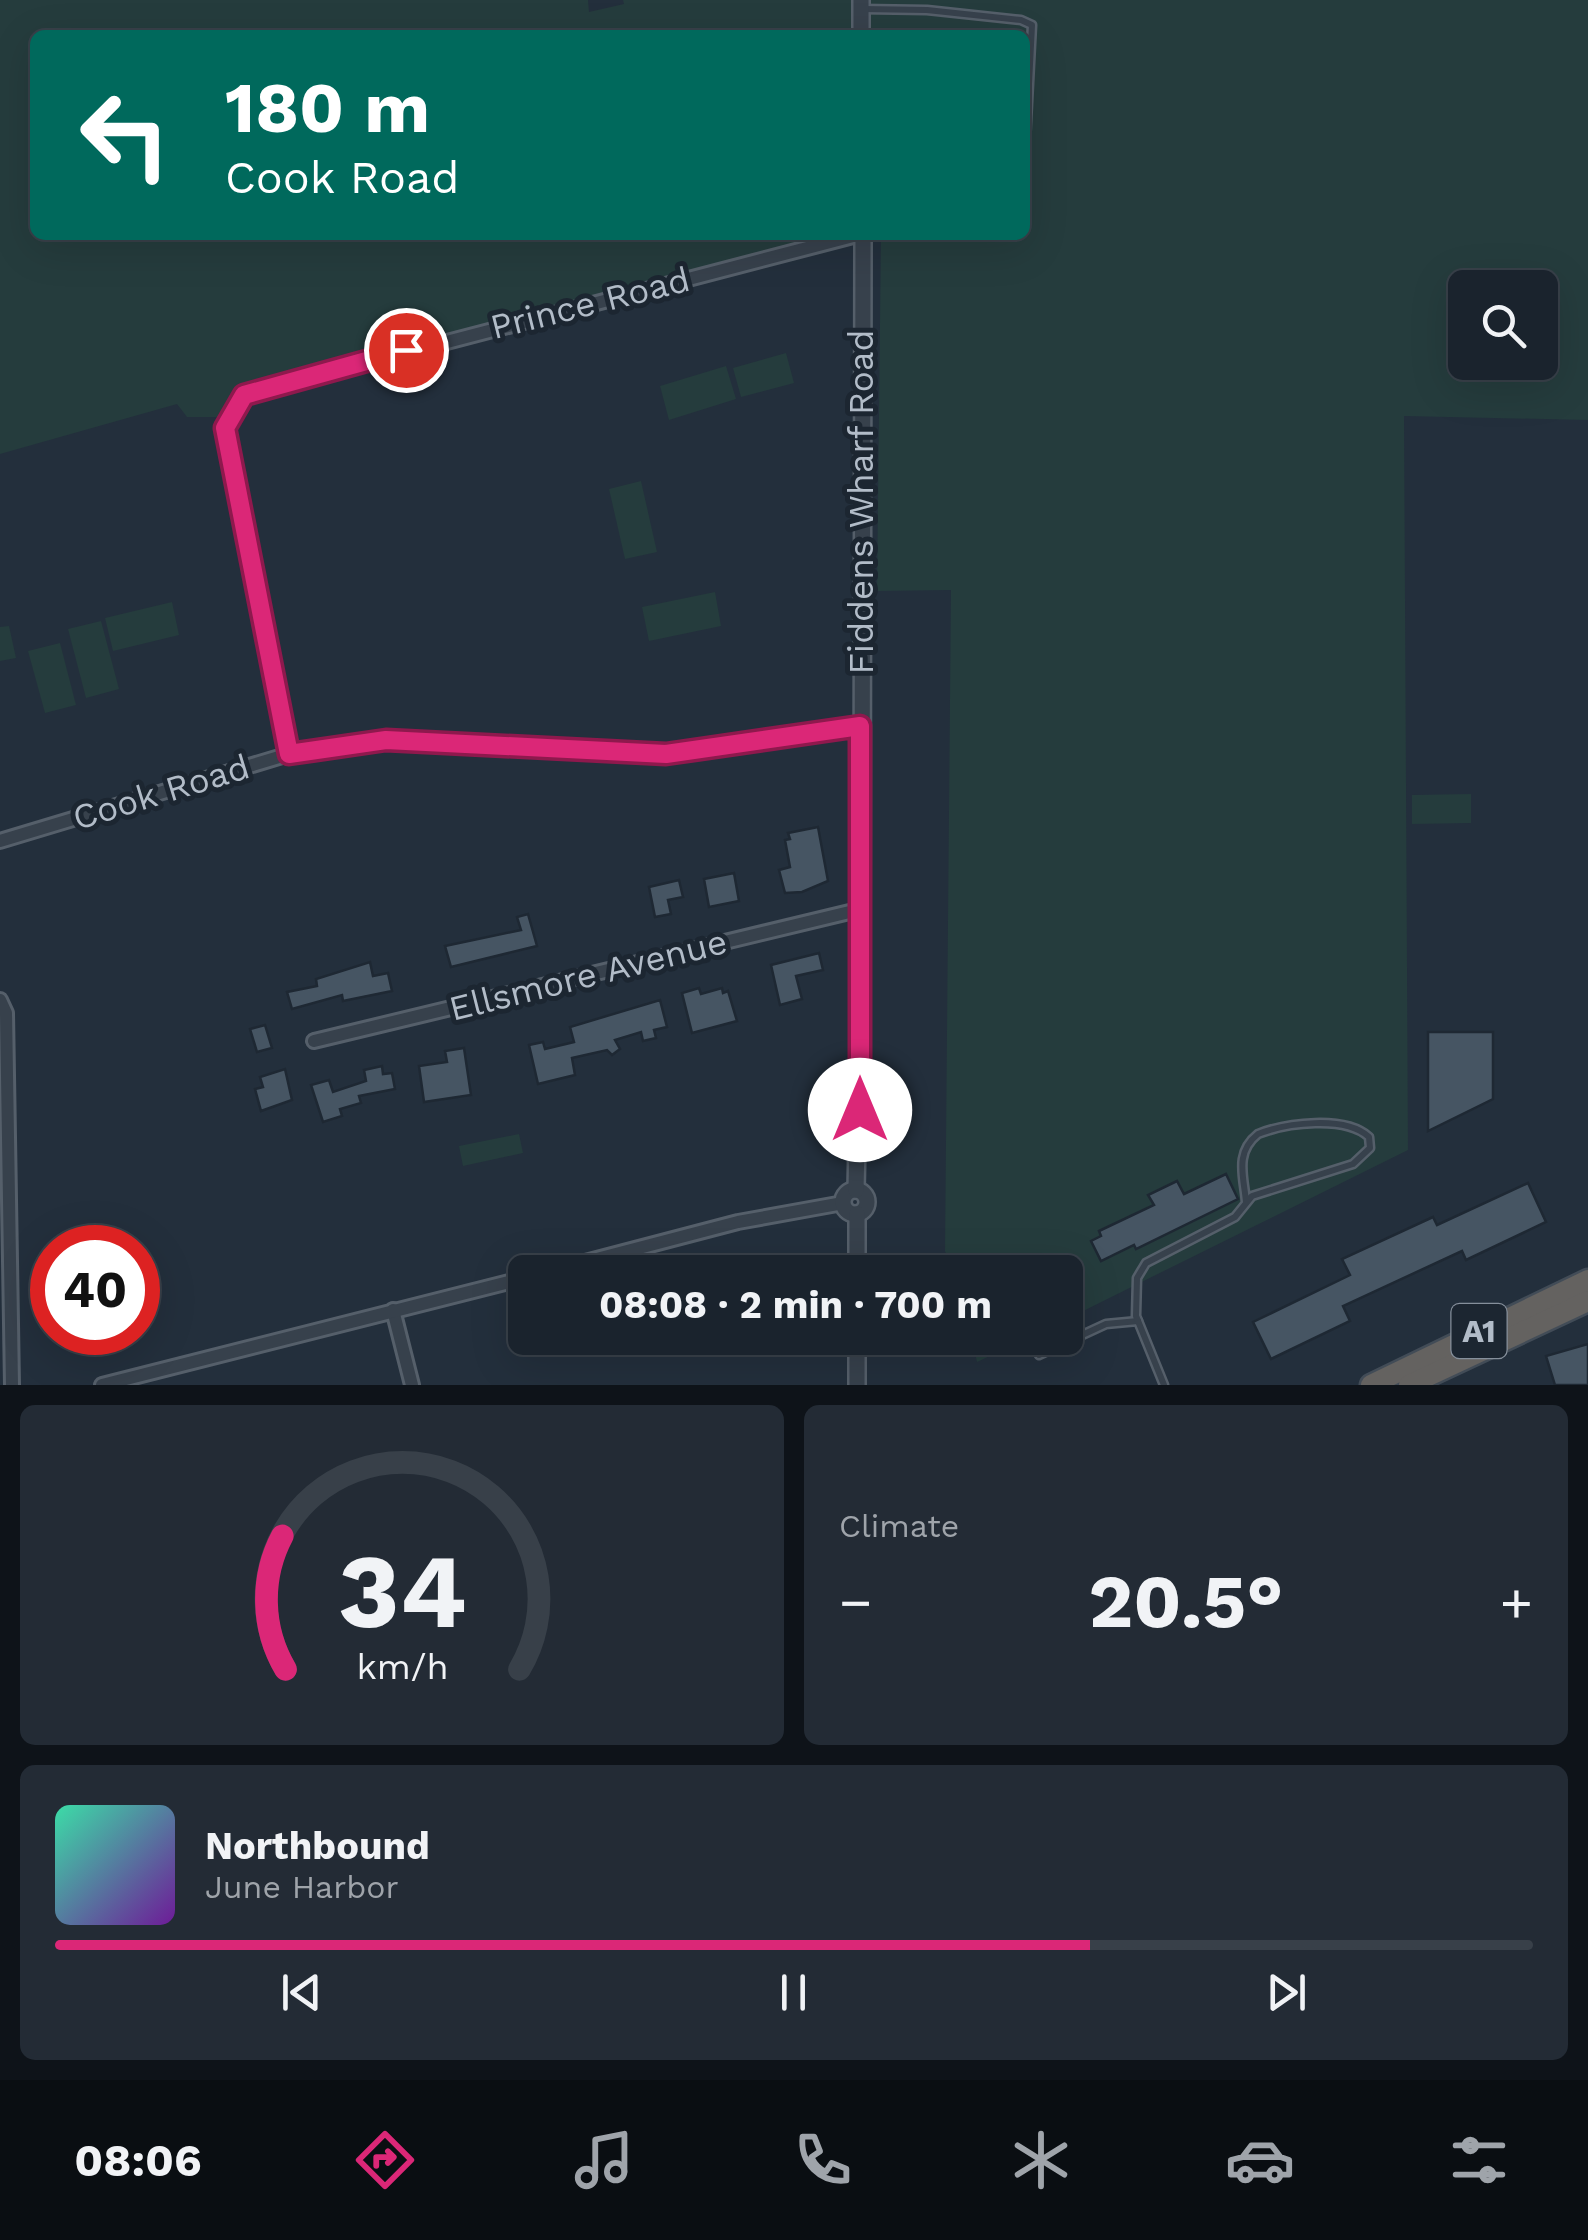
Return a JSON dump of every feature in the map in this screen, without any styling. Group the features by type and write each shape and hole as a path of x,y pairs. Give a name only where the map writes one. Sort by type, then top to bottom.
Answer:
{"highway":[{"name":"A1","path":"1371,1385 1588,1280"},
{"name":"A1","path":"1409,1385 1588,1301"}],"street":[{"path":"861,4 861,30"},
{"name":"Prince Road","path":"289,754 225,428 244,395 841,240"},
{"name":"Fiddens Wharf Road","path":"856,1190 862,909 860,240"},
{"name":"Cook Road","path":"0,841 289,754 386,740 666,754 860,726"},
{"name":"Ellsmore Avenue","path":"314,1041 862,909"},
{"path":"0,1000 6,1014 12,1385"},
{"path":"857,1214 848,1212 843,1203 846,1194 856,1190 868,1202 857,1214 857,1255"},
{"path":"611,1255 738,1222 843,1203"},
{"path":"102,1385 508,1282"},
{"path":"393,1310 412,1385"},
{"path":"857,1355 857,1385"}],"lane":[{"path":"861,4 1021,20 1032,26 1030,65"},
{"path":"1164,1385 1138,1321 1136,1287 1146,1263 1234,1217 1262,1190 1353,1164 1370,1148 1370,1137 1353,1127 1322,1125 1258,1134 1241,1165 1246,1202"},
{"path":"1083,1334 1106,1324 1138,1321"}],"green space":[{"path":"0,0 588,0 589,12 624,4 623,0 1588,0 1588,420 1404,416 1408,1150 1083,1311 1083,1255 947,1255 945,1251 951,590 877,591 881,240 1030,240 1030,30 30,30 30,240 805,240 797,242 796,247 321,372 310,368 279,376 278,386 237,394 221,417 187,417 177,404 0,454"},
{"path":"786,353 794,383 741,397 733,368"},
{"path":"726,366 736,399 669,420 660,386"},
{"path":"641,481 657,552 625,559 609,489"},
{"path":"715,592 721,626 649,641 642,607"},
{"path":"172,602 179,635 113,651 105,618"},
{"path":"101,621 119,689 86,698 68,629"},
{"path":"9,626 16,658 0,661 0,627"},
{"path":"60,643 76,705 45,713 28,651"},
{"path":"1471,794 1471,823 1412,824 1412,795"},
{"path":"519,1134 523,1153 463,1166 459,1146"}],"building":[{"path":"818,827 828,881 802,892 785,893 779,870 790,867 785,840 790,839 788,833"},
{"path":"734,873 739,901 709,907 704,879"},
{"path":"679,880 683,897 668,900 671,914 655,917 649,887"},
{"path":"528,914 537,946 451,967 445,946 521,930 517,917"},
{"path":"819,953 823,970 796,976 802,999 780,1005 771,965"},
{"path":"370,962 373,976 388,973 392,991 343,1001 342,995 292,1009 287,992 317,986 316,979"},
{"path":"699,988 701,994 722,988 723,993 728,991 737,1021 692,1033 682,993"},
{"path":"660,1000 667,1027 654,1030 656,1038 643,1041 641,1032 615,1040 620,1049 612,1055 607,1050 572,1058 575,1075 538,1084 529,1045 543,1042 545,1049 574,1042 570,1027"},
{"path":"265,1025 272,1048 257,1052 250,1029"},
{"path":"1428,1032 1493,1032 1493,1099 1428,1131"},
{"path":"464,1048 471,1095 424,1102 419,1066 447,1062 445,1051"},
{"path":"382,1066 383,1074 392,1073 395,1089 359,1096 361,1103 340,1109 342,1116 323,1122 311,1085 329,1080 333,1092 366,1081 364,1070"},
{"path":"285,1069 292,1100 261,1111 255,1089 263,1087 260,1077"},
{"path":"1226,1174 1238,1199 1136,1249 1134,1245 1101,1261 1091,1241 1101,1236 1099,1231 1154,1205 1148,1195 1177,1181 1184,1194"},
{"path":"1528,1183 1546,1222 1466,1260 1462,1251 1343,1306 1350,1321 1271,1359 1253,1322 1350,1275 1342,1259 1433,1217 1437,1225"},
{"path":"1588,1344 1588,1385 1555,1385 1546,1356"}],"route":[{"path":"406,350 244,395 225,428 289,754 386,740 666,754 860,726 860,1110"}]}
